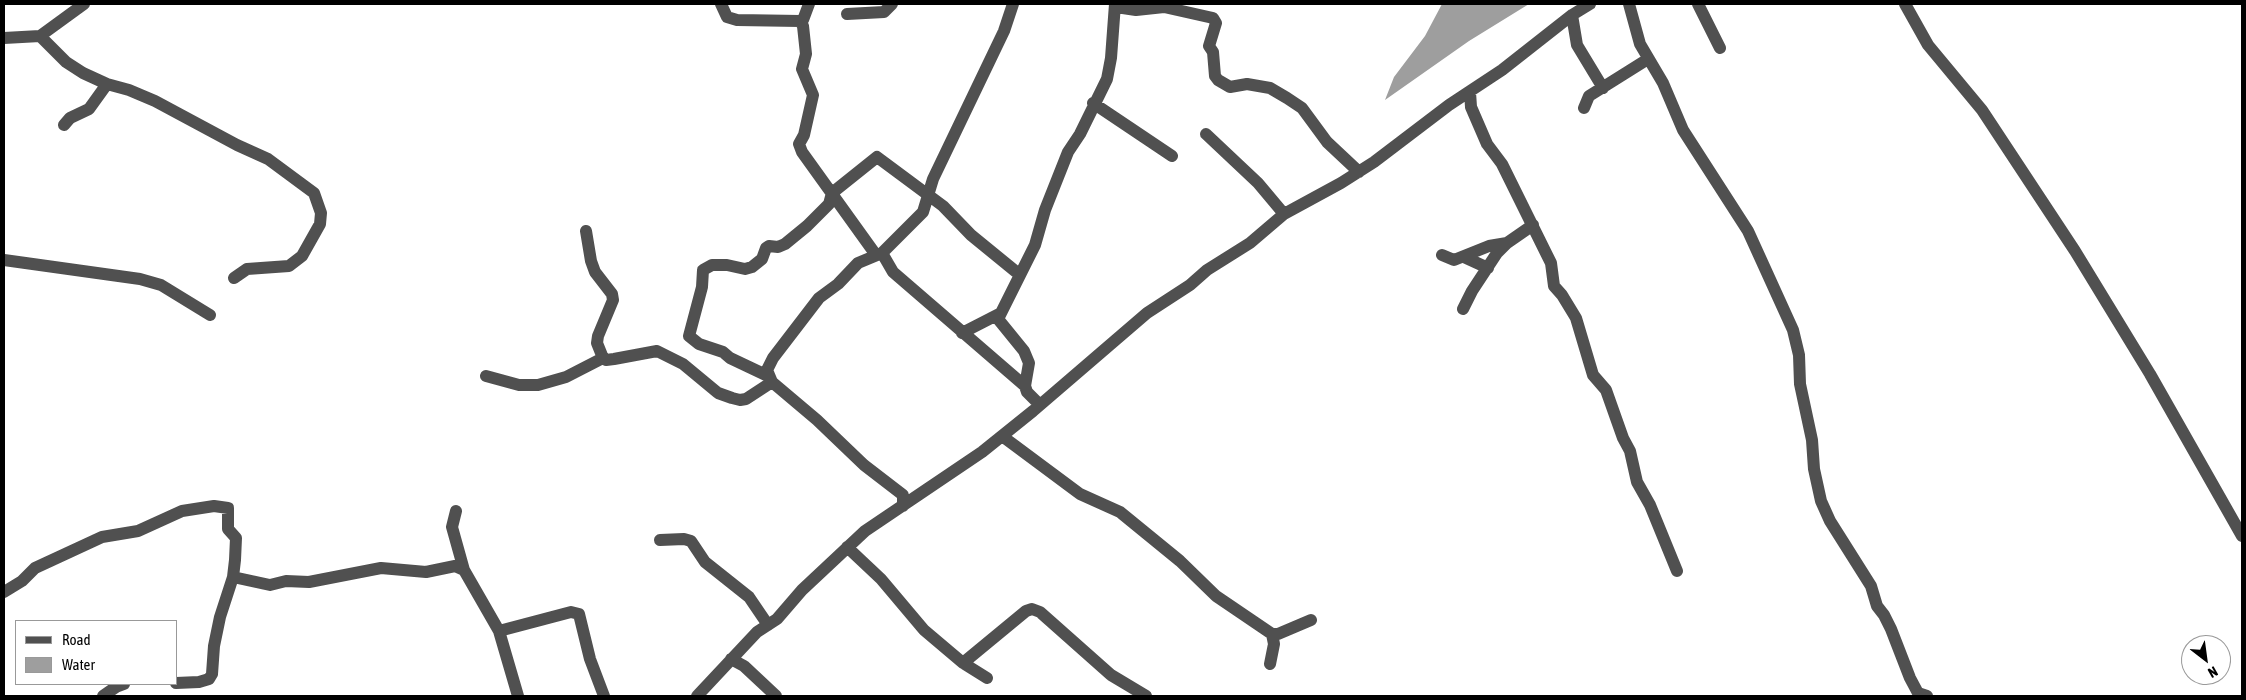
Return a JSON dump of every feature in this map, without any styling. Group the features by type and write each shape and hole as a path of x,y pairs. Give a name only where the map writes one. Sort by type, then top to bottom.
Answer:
{"street":[{"path":"4,38 40,36 84,4"},
{"path":"721,4 727,17 737,20 800,21 803,20 809,4"},
{"path":"847,14 884,12 892,4"},
{"path":"770,379 767,370 773,358 819,298 838,284 858,263 879,254 923,212 933,179 1004,31 1013,4"},
{"path":"697,696 757,632 781,614 802,590 847,547 870,528 1002,436 1147,313 1190,285 1200,275 1250,243 1284,214 1359,172 1398,145 1449,104 1502,70 1572,15 1590,4"},
{"path":"1628,4 1640,44 1663,83 1683,130 1748,231 1793,330 1799,355 1800,384 1812,440 1814,469 1821,501 1830,521 1871,586 1877,606 1891,629 1910,678 1918,693 1927,696"},
{"path":"1698,4 1720,48"},
{"path":"1905,4 1928,45 1982,110 2075,251 2150,374 2242,536"},
{"path":"1040,405 1027,392 1025,386 1028,363 1016,339 998,319 1035,245 1045,210 1068,152 1080,134 1107,79 1111,58 1115,5 1136,10 1164,7 1213,18 1216,23 1215,30 1210,38 1209,46 1213,52 1215,76 1218,80 1230,87 1248,84 1270,88 1295,103 1310,117 1327,142 1359,172"},
{"path":"1572,15 1577,45 1603,88"},
{"path":"800,21 803,26 806,54 802,68 813,95 804,135 799,144 802,152 893,272 1025,386"},
{"path":"40,36 66,62 83,73 107,84 129,90 155,101 237,145 268,159 314,193 321,213 320,224 302,256 289,266 248,269 234,278"},
{"path":"1584,108 1589,96 1648,58"},
{"path":"64,125 70,118 89,109 107,84"},
{"path":"1470,92 1471,107 1487,144 1502,164 1551,263 1554,286 1576,318 1593,375 1606,390 1623,438 1630,450 1637,482 1650,505 1677,571"},
{"path":"1094,103 1172,156"},
{"path":"1206,134 1258,183 1284,214"},
{"path":"903,506 903,496 864,465 811,414 770,379 730,358 723,352 699,344 689,336 702,288 703,270 712,265 726,265 745,269 752,267 762,259 766,248 785,244 814,220 829,204 832,193 877,156 943,206 971,235 1020,276"},
{"path":"1464,309 1472,291 1497,253 1507,243 1533,225"},
{"path":"586,231 591,261 613,300 598,336 597,343 603,358"},
{"path":"1442,255 1454,260 1490,246 1507,243"},
{"path":"1464,257 1488,268"},
{"path":"4,260 140,279 161,286 210,315"},
{"path":"962,333 999,314"},
{"path":"486,376 519,385 538,385 566,377 603,358 606,360 614,359 652,351 664,352 683,364 718,392 740,400 770,379"},
{"path":"1002,436 1080,494 1120,512 1180,561 1216,596 1272,634 1278,634 1311,620"},
{"path":"4,592 22,581 35,568 102,538 116,534 127,535 148,528 156,522 182,511 214,506 228,508 228,529 236,538 234,577 220,616 214,646 212,674 209,679 199,682 178,683"},
{"path":"456,511 452,527 464,570 499,631 518,696"},
{"path":"660,540 684,538 691,541 705,562 749,597 768,625"},
{"path":"847,547 881,579 924,630 963,663 988,678"},
{"path":"234,577 270,585 286,581 309,582 381,568 426,572 455,566 464,570"},
{"path":"963,663 1019,617 1032,609 1040,612 1111,674 1146,696"},
{"path":"499,631 571,612 579,614 582,618 590,659 604,696"},
{"path":"1270,664 1274,644 1272,634"},
{"path":"731,659 744,666 776,696"},
{"path":"103,696 121,685"},
{"path":"1932,696 1938,696"}],"water":[{"path":"1442,4 1529,4 1469,41 1385,100 1394,77 1425,36"}]}
